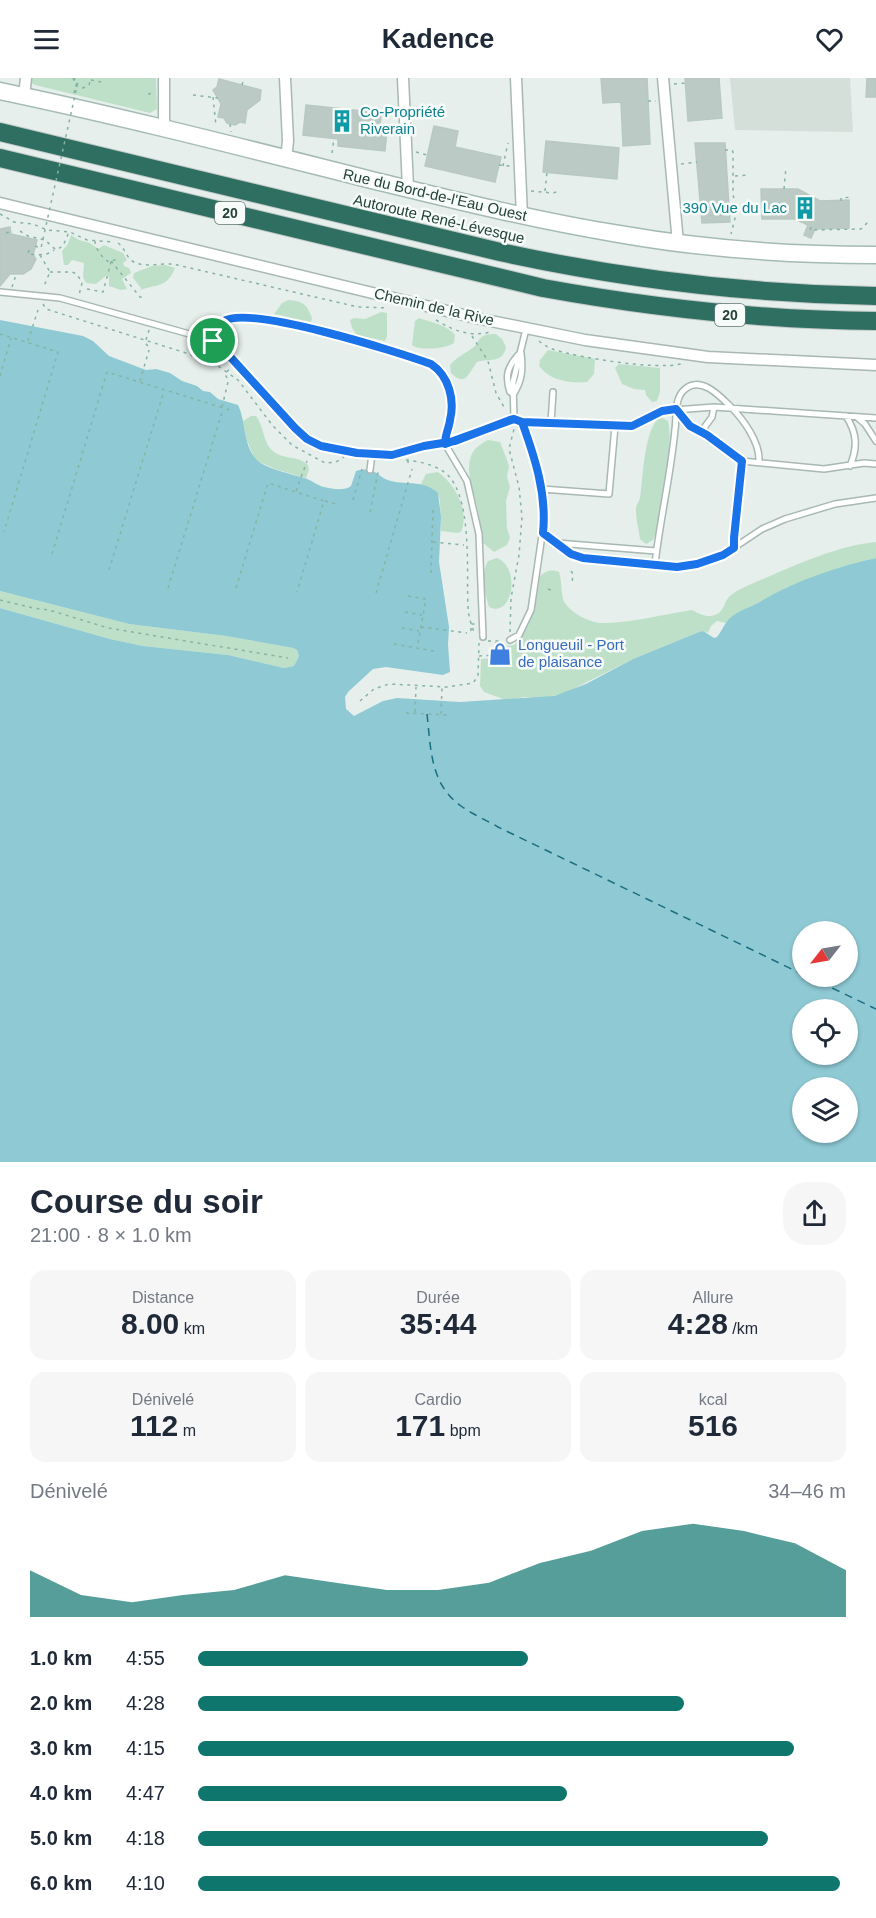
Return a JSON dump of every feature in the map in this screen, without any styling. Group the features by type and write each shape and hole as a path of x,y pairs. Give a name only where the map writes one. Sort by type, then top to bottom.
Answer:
{"highway":[{"name":"Autoroute René-Lévesque","path":"0,132 500,252 581,269 714,288 876,296"},
{"name":"20","path":"0,158 521,284 563,292 633,304 726,315 802,320 876,321"}],"street":[{"path":"24,96 26,78"},
{"path":"164,78 164,129"},
{"path":"285,78 288,141 286,159"},
{"path":"403,78 408,188"},
{"path":"516,78 522,216"},
{"path":"663,81 678,243"},
{"name":"Rue du Bord-de-l'Eau Ouest","path":"0,91 522,216 678,243 780,253 876,255"},
{"name":"Chemin de la Rive","path":"0,203 526,329 585,340 692,355 763,361 876,365"}],"lane":[{"path":"0,292 60,298 213,341 307,439 321,446 372,454 392,455 424,446 445,444 514,419 522,422 636,425 662,411 714,407 876,418"},
{"path":"213,341 220,325 226,320 258,318 301,326 431,364 444,378 452,398 452,413 445,444 466,481 479,534 483,637"},
{"path":"512,397 521,383 523,370 521,351 526,329"},
{"path":"514,419 512,397 506,381 509,366 521,351"},
{"path":"655,564 676,409 681,393 693,386 709,387 732,408 744,423 759,453 759,462"},
{"path":"551,423 553,392"},
{"path":"701,432 712,417 714,407"},
{"path":"676,409 690,426 742,461 824,469 864,463 876,464"},
{"path":"846,416 856,435 855,451 850,466"},
{"path":"856,416 865,424 876,441"},
{"path":"510,640 521,632 531,610 543,533 542,489 535,458 522,422"},
{"path":"542,489 609,494 615,426"},
{"path":"370,470 372,454"},
{"path":"734,548 742,461"},
{"path":"543,533 571,554 583,558 686,567 723,555 762,529 794,515 847,501 876,498"},
{"path":"557,543 656,551"}],"path":[{"path":"73,78 76,86"},
{"path":"35,246 40,248 78,82 75,78 76,86 73,96"},
{"path":"242,85 244,78"},
{"path":"76,86 86,87 91,79 101,82"},
{"path":"663,81 686,83"},
{"path":"193,95 218,98"},
{"path":"213,98 216,131"},
{"path":"230,124 231,135"},
{"path":"332,153 334,138"},
{"path":"503,166 509,140"},
{"path":"725,150 733,152 733,194 736,217 730,238"},
{"path":"671,165 697,162"},
{"path":"784,189 786,167"},
{"path":"545,192 547,172"},
{"path":"734,176 749,175"},
{"path":"521,190 560,191"},
{"path":"841,201 841,198 853,197"},
{"name":"Chemin de la Rive","path":"0,214 14,222 33,224 47,230 69,231 82,238 120,243 130,260 141,265 173,264 358,307 390,308"},
{"path":"811,227 810,230 861,230 870,220"},
{"path":"29,250 28,254 40,255 58,250 63,246 71,225"},
{"path":"20,231 28,236 45,240 54,250"},
{"path":"6,233 10,232"},
{"path":"95,241 106,260 111,261 140,297 145,298"},
{"path":"40,255 50,272"},
{"path":"111,261 117,259"},
{"path":"87,289 103,292 111,261"},
{"path":"45,286 50,272"},
{"path":"50,272 75,273 81,281 81,288"},
{"path":"12,274 15,278"},
{"path":"43,303 46,309 186,353 227,371 234,376 279,433 292,445 325,463 336,462 344,457"},
{"path":"28,342 38,310"},
{"name":"Chemin de la Rive","path":"431,317 455,330 471,335 494,332"},
{"path":"148,346 145,341 151,322"},
{"path":"0,334 58,352 4,532"},
{"path":"471,335 491,367 496,393 504,407"},
{"path":"0,376 12,337"},
{"path":"140,382 149,350"},
{"path":"227,371 225,376 227,378"},
{"path":"52,554 107,372 230,410"},
{"path":"168,588 228,381"},
{"path":"109,570 164,390"},
{"path":"253,398 257,394"},
{"path":"510,633 511,598 519,555 522,517 519,487 509,449 514,429"},
{"path":"303,452 304,456"},
{"path":"402,459 441,470 454,483 460,495 464,510 471,631"},
{"path":"408,460 410,466"},
{"path":"296,492 306,461"},
{"path":"353,500 362,467"},
{"path":"376,593 412,469"},
{"path":"370,512 378,470"},
{"path":"236,588 268,483 339,505"},
{"path":"297,592 324,501"},
{"path":"431,573 433,507"},
{"path":"432,542 465,545"},
{"path":"467,566 474,566"},
{"path":"571,571 572,583"},
{"path":"548,589 553,591"},
{"path":"408,596 426,599 417,648"},
{"path":"0,600 33,608 49,609 108,628 288,658"},
{"path":"405,612 423,615"},
{"path":"471,624 476,624"},
{"path":"471,624 476,637"},
{"path":"420,627 467,633"},
{"path":"402,628 420,631"},
{"path":"360,701 374,689 385,685 442,687 475,682 478,676 479,641 503,641 503,644"},
{"path":"479,656 496,655 496,641"},
{"path":"394,644 434,651"},
{"path":"415,713 416,686"},
{"path":"441,714 442,687"},
{"path":"406,713 448,715"}],"shaded area":[{"path":"730,78 850,78 853,132 735,130"}],"green space":[{"path":"30,78 156,78 157,109 150,113 35,85 31,83"},
{"path":"71,235 98,249 104,245 123,253 127,260 123,263 124,266 129,268 131,273 122,279 127,289 121,290 109,286 107,275 96,284 86,283 83,277 84,263 72,260 68,265 64,265 62,251"},
{"path":"165,265 175,268 169,279 161,284 140,290 141,288 133,278 134,273 152,266"},
{"path":"288,300 301,302 306,306 312,318 311,322 274,314 282,303"},
{"path":"381,312 387,313 385,341 357,335 350,320 365,319"},
{"path":"419,318 448,329 455,335 454,343 445,347 433,348 420,348 412,345 415,321"},
{"path":"496,334 506,347 502,356 477,362 464,379 451,373 450,365 474,347 481,337"},
{"path":"548,350 595,359 594,374 587,382 567,382 548,375 539,366 540,360"},
{"path":"619,364 660,368 660,392 657,401 652,402 645,390 634,389 622,384 615,368"},
{"path":"256,416 259,420 267,444 273,451 308,465 306,478 275,469 255,460 246,438 243,421"},
{"path":"661,417 668,421 670,444 667,475 657,530 653,540 646,544 640,539 636,509 640,498 648,441 655,422"},
{"path":"488,440 500,442 509,466 507,477 510,487 506,501 507,528 510,538 507,545 494,552 483,543 469,471 472,453"},
{"path":"438,472 450,483 459,499 464,515 461,532 441,531 438,493 421,484 426,474"},
{"path":"876,542 876,558 803,581 742,610 726,623 717,621 708,633 699,632 633,659 567,692 545,698 525,697 506,700 484,692 480,686 481,659 505,657 505,646 514,645 521,637 533,613 540,576 547,572 559,572 565,603 577,614 594,622 626,622 692,610 710,616 720,612 730,596 746,586 818,556 847,547"},
{"path":"497,558 505,563 509,571 511,590 504,606 497,609 489,607 484,572 488,561"},
{"path":"0,591 129,624 226,636 293,648 297,650 299,656 294,666 284,668 228,655 143,646 110,639 0,608"}],"water":[{"path":"0,320 83,336 93,341 109,356 146,370 156,369 170,373 203,391 210,392 218,399 238,405 251,452 259,462 272,468 322,486 338,489 351,486 356,471 368,470 397,482 427,486 438,493 441,517 439,562 449,627 450,672 443,675 386,667 373,669 345,697 346,709 354,716 383,701 397,698 460,702 554,696 586,684 633,659 699,632 703,631 714,638 717,637 734,615 790,586 876,558 876,1162 0,1162 0,608 143,646 228,655 284,668 294,666 299,656 297,650 293,648 226,636 129,624 0,591"}],"building":[{"path":"601,78 647,78 650,144 623,146 621,102 603,103"},
{"path":"685,78 719,78 722,118 688,121"},
{"path":"867,78 876,78 876,97 866,97"},
{"path":"219,79 261,90 260,100 247,110 245,123 240,122 235,125 218,117 221,104 213,90 217,87"},
{"name":"Co-Propriété Riverain","path":"306,105 381,113 380,129 387,130 385,151 338,146 338,139 303,135"},
{"path":"434,126 458,131 455,147 501,157 495,182 425,166"},
{"path":"546,141 619,148 617,179 543,172"},
{"path":"695,143 725,143 730,222 702,223"},
{"name":"390 Vue du Lac","path":"761,189 798,189 820,201 849,200 849,228 815,229 811,238 804,235 808,225 795,219 762,219"},
{"path":"10,227 11,234 37,240 33,255 36,259 31,269 23,274 10,274 0,286 0,229"}],"ferry route":[{"path":"427,714 431,753 438,776 443,787 461,806 498,827 792,969"},
{"path":"830,987 876,1009"}],"place":[{"name":"Co-Propriété Riverain","path":"342,121"},
{"name":"390 Vue du Lac","path":"805,208"},
{"name":"Longueuil - Port de plaisance","path":"500,654"}],"route":[{"path":"213,341 220,325 226,320 268,319 301,326 431,364 444,378 452,398 452,413 445,444 514,419 522,422 632,426 658,412 676,409 690,426 707,435 742,461 734,548 723,555 686,567 583,558 571,554 543,533 542,489 535,458 522,422 514,419 510,420 445,444 432,444 392,455 357,453 321,446 301,434 221,346 213,341"}]}
